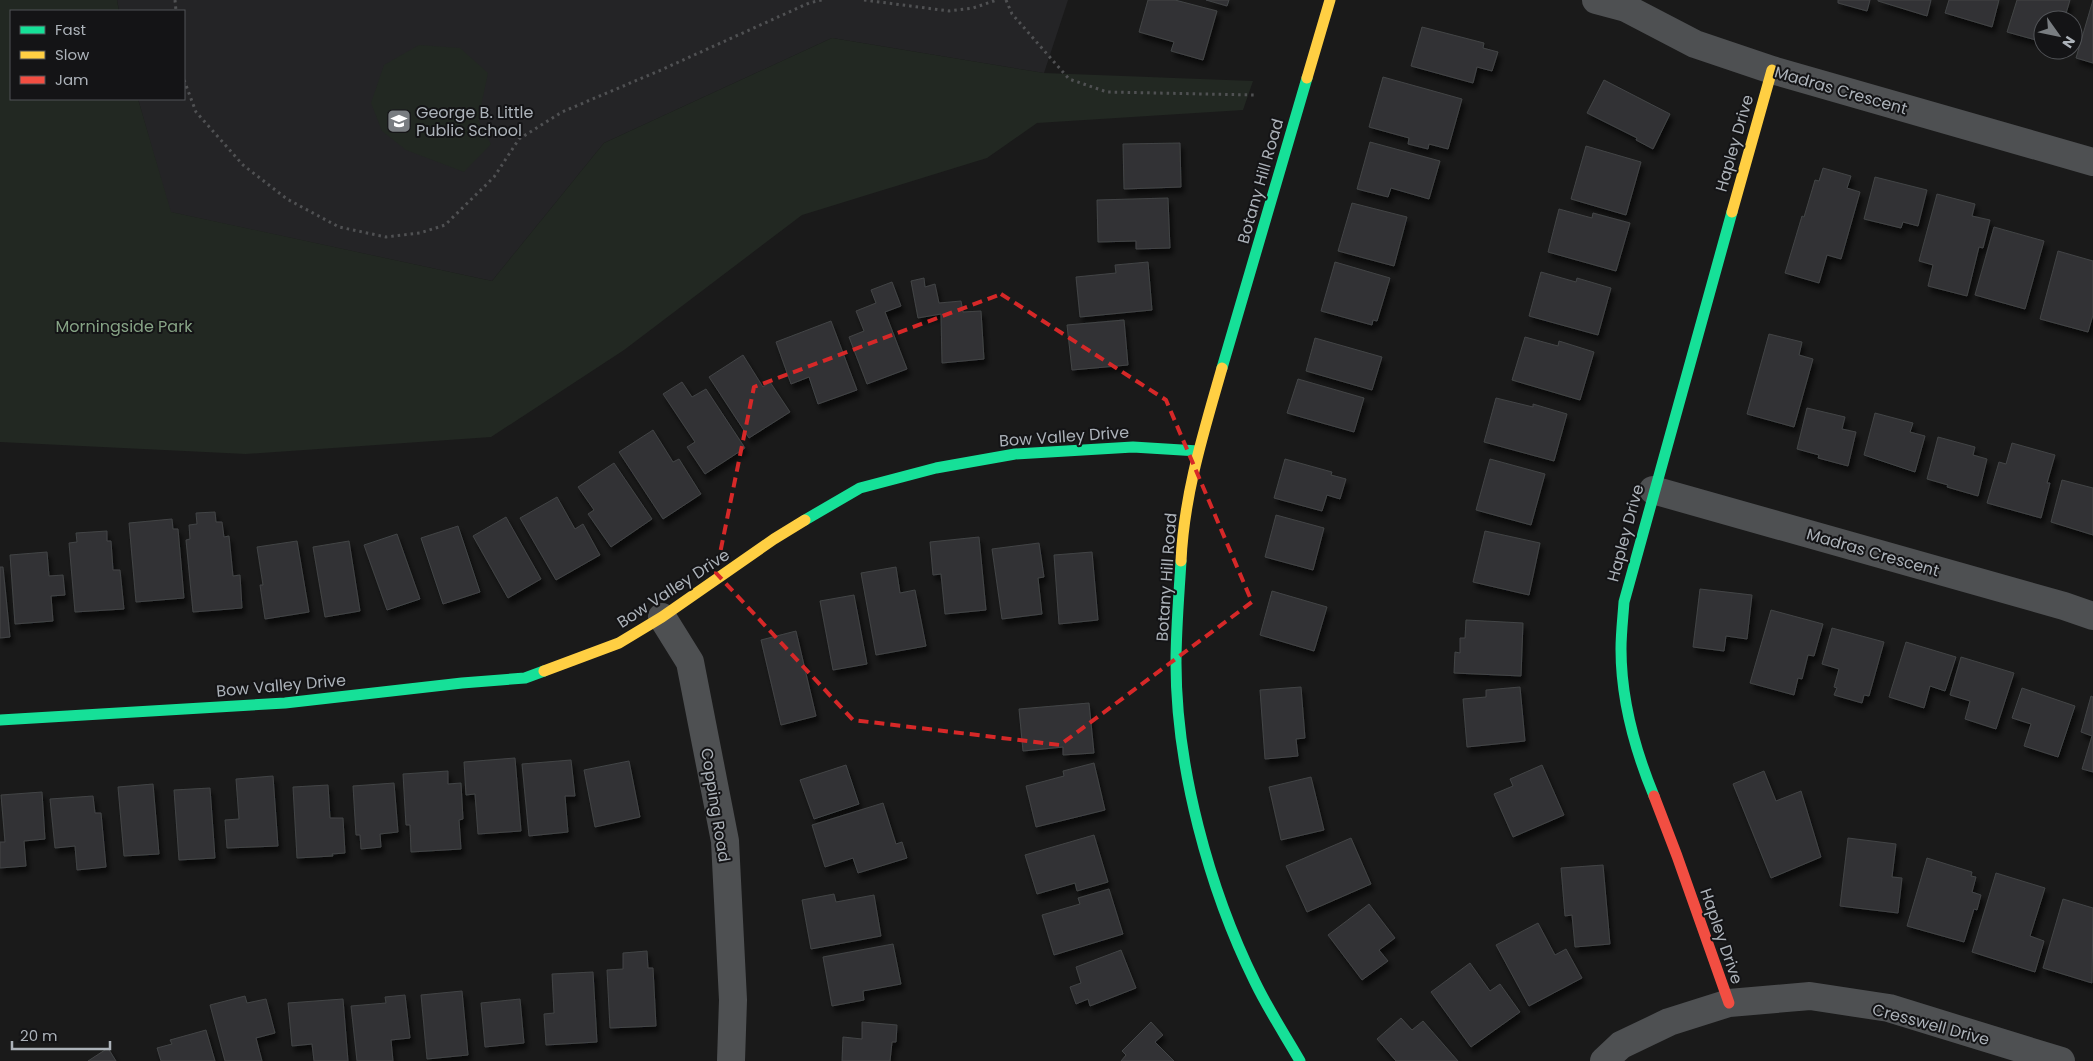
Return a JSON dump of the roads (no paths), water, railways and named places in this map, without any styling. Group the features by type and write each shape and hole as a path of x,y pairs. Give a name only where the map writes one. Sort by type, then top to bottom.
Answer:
{"street":[{"name":"Botany Hill Road","path":"1300,1061 1255,982 1239,946 1220,896 1192,808 1180,724 1176,664 1182,543 1198,451 1330,0"},
{"name":"Madras Crescent","path":"1596,0 1626,8 1695,44 1772,70 2093,162"},
{"name":"Hapley Drive","path":"1729,1003 1677,856 1644,772 1626,703 1620,650 1624,602 1653,490 1772,70"},
{"name":"Bow Valley Drive","path":"0,720 285,702 525,678 619,643 662,617 774,539 860,488 936,468 1014,454 1133,447 1198,451"},
{"name":"Madras Crescent","path":"1653,490 2064,606 2093,616"},
{"name":"Copping Road","path":"662,617 690,662 725,841 732,1000 731,1061"},
{"name":"Cresswell Drive","path":"1604,1061 1621,1045 1669,1022 1729,1003 1810,996 1889,1008 2061,1061"}],"place":[{"name":"George B. Little Public School","path":"399,121"}],"park label":[{"name":"Morningside Park","path":"124,326"}]}
